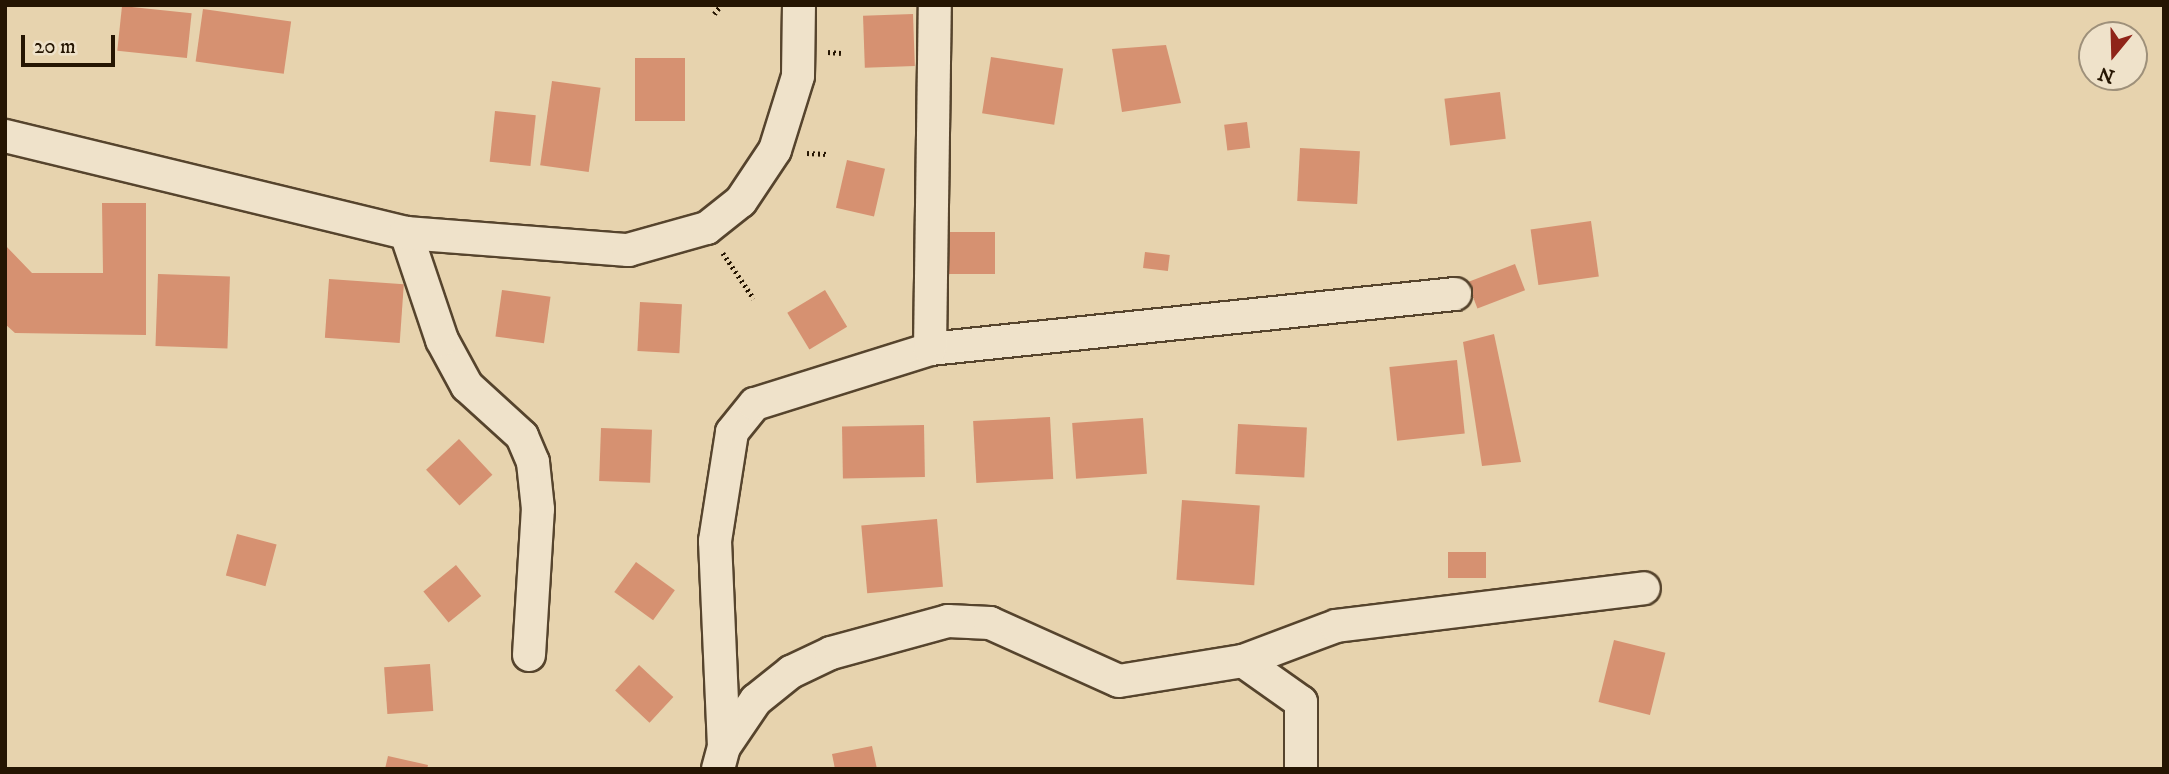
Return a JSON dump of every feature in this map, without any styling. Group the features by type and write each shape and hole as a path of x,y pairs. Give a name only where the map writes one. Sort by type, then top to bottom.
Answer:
{"street":[{"path":"5,136 406,233 628,250 707,228 741,201 775,150 798,76 799,5"},
{"path":"929,349 934,5"},
{"path":"406,233 442,340 467,386 522,436 533,463 538,509 529,655"},
{"path":"721,758 715,541 732,432 755,404 929,349 1455,294"},
{"path":"721,758 756,700 791,672 843,650 948,621 990,623 1119,681 1243,661 1336,625 1644,588"},
{"path":"1243,661 1301,702 1301,769"}],"path":[{"path":"714,14 721,5"},
{"path":"707,228 754,299"}],"building":[{"path":"122,6 192,13 187,58 117,51"},
{"path":"203,9 291,21 284,74 196,61"},
{"path":"913,14 915,66 865,68 863,16"},
{"path":"1166,45 1181,103 1122,112 1112,49"},
{"path":"991,57 1063,68 1054,125 982,113"},
{"path":"635,58 685,58 685,121 635,121"},
{"path":"552,81 601,88 589,172 540,165"},
{"path":"1500,92 1506,139 1450,145 1444,99"},
{"path":"495,111 536,115 530,166 490,162"},
{"path":"1247,122 1250,148 1227,151 1224,125"},
{"path":"1300,148 1360,151 1357,204 1297,201"},
{"path":"847,160 885,169 874,217 836,208"},
{"path":"102,203 146,203 146,335 15,333 5,324 5,245 32,273 103,273"},
{"path":"1591,221 1599,276 1538,285 1531,229"},
{"path":"947,232 995,232 995,274 947,274"},
{"path":"1145,252 1170,255 1168,271 1143,268"},
{"path":"1515,264 1525,290 1477,308 1467,282"},
{"path":"158,274 230,277 227,348 155,346"},
{"path":"329,279 404,284 400,343 325,338"},
{"path":"502,290 551,297 544,343 495,337"},
{"path":"825,290 847,327 809,350 787,313"},
{"path":"640,302 682,304 679,353 637,351"},
{"path":"1494,334 1521,462 1482,466 1463,342"},
{"path":"1457,360 1465,434 1397,441 1389,367"},
{"path":"1050,417 1053,479 976,483 973,421"},
{"path":"1143,418 1147,474 1076,479 1072,423"},
{"path":"1238,424 1307,428 1304,478 1235,474"},
{"path":"924,425 925,477 843,478 842,426"},
{"path":"601,428 652,430 650,483 599,481"},
{"path":"459,439 492,475 460,506 426,470"},
{"path":"1182,500 1260,505 1254,585 1176,580"},
{"path":"937,519 943,587 867,593 861,526"},
{"path":"237,534 277,545 265,586 226,576"},
{"path":"1448,552 1486,552 1486,578 1448,578"},
{"path":"636,562 675,590 653,620 614,592"},
{"path":"456,565 481,596 449,623 423,591"},
{"path":"1614,640 1665,653 1650,715 1599,702"},
{"path":"430,664 433,711 387,714 384,667"},
{"path":"639,665 673,697 650,723 615,691"},
{"path":"872,746 877,769 835,769 832,754"},
{"path":"388,756 428,765 427,769 385,769"}]}
